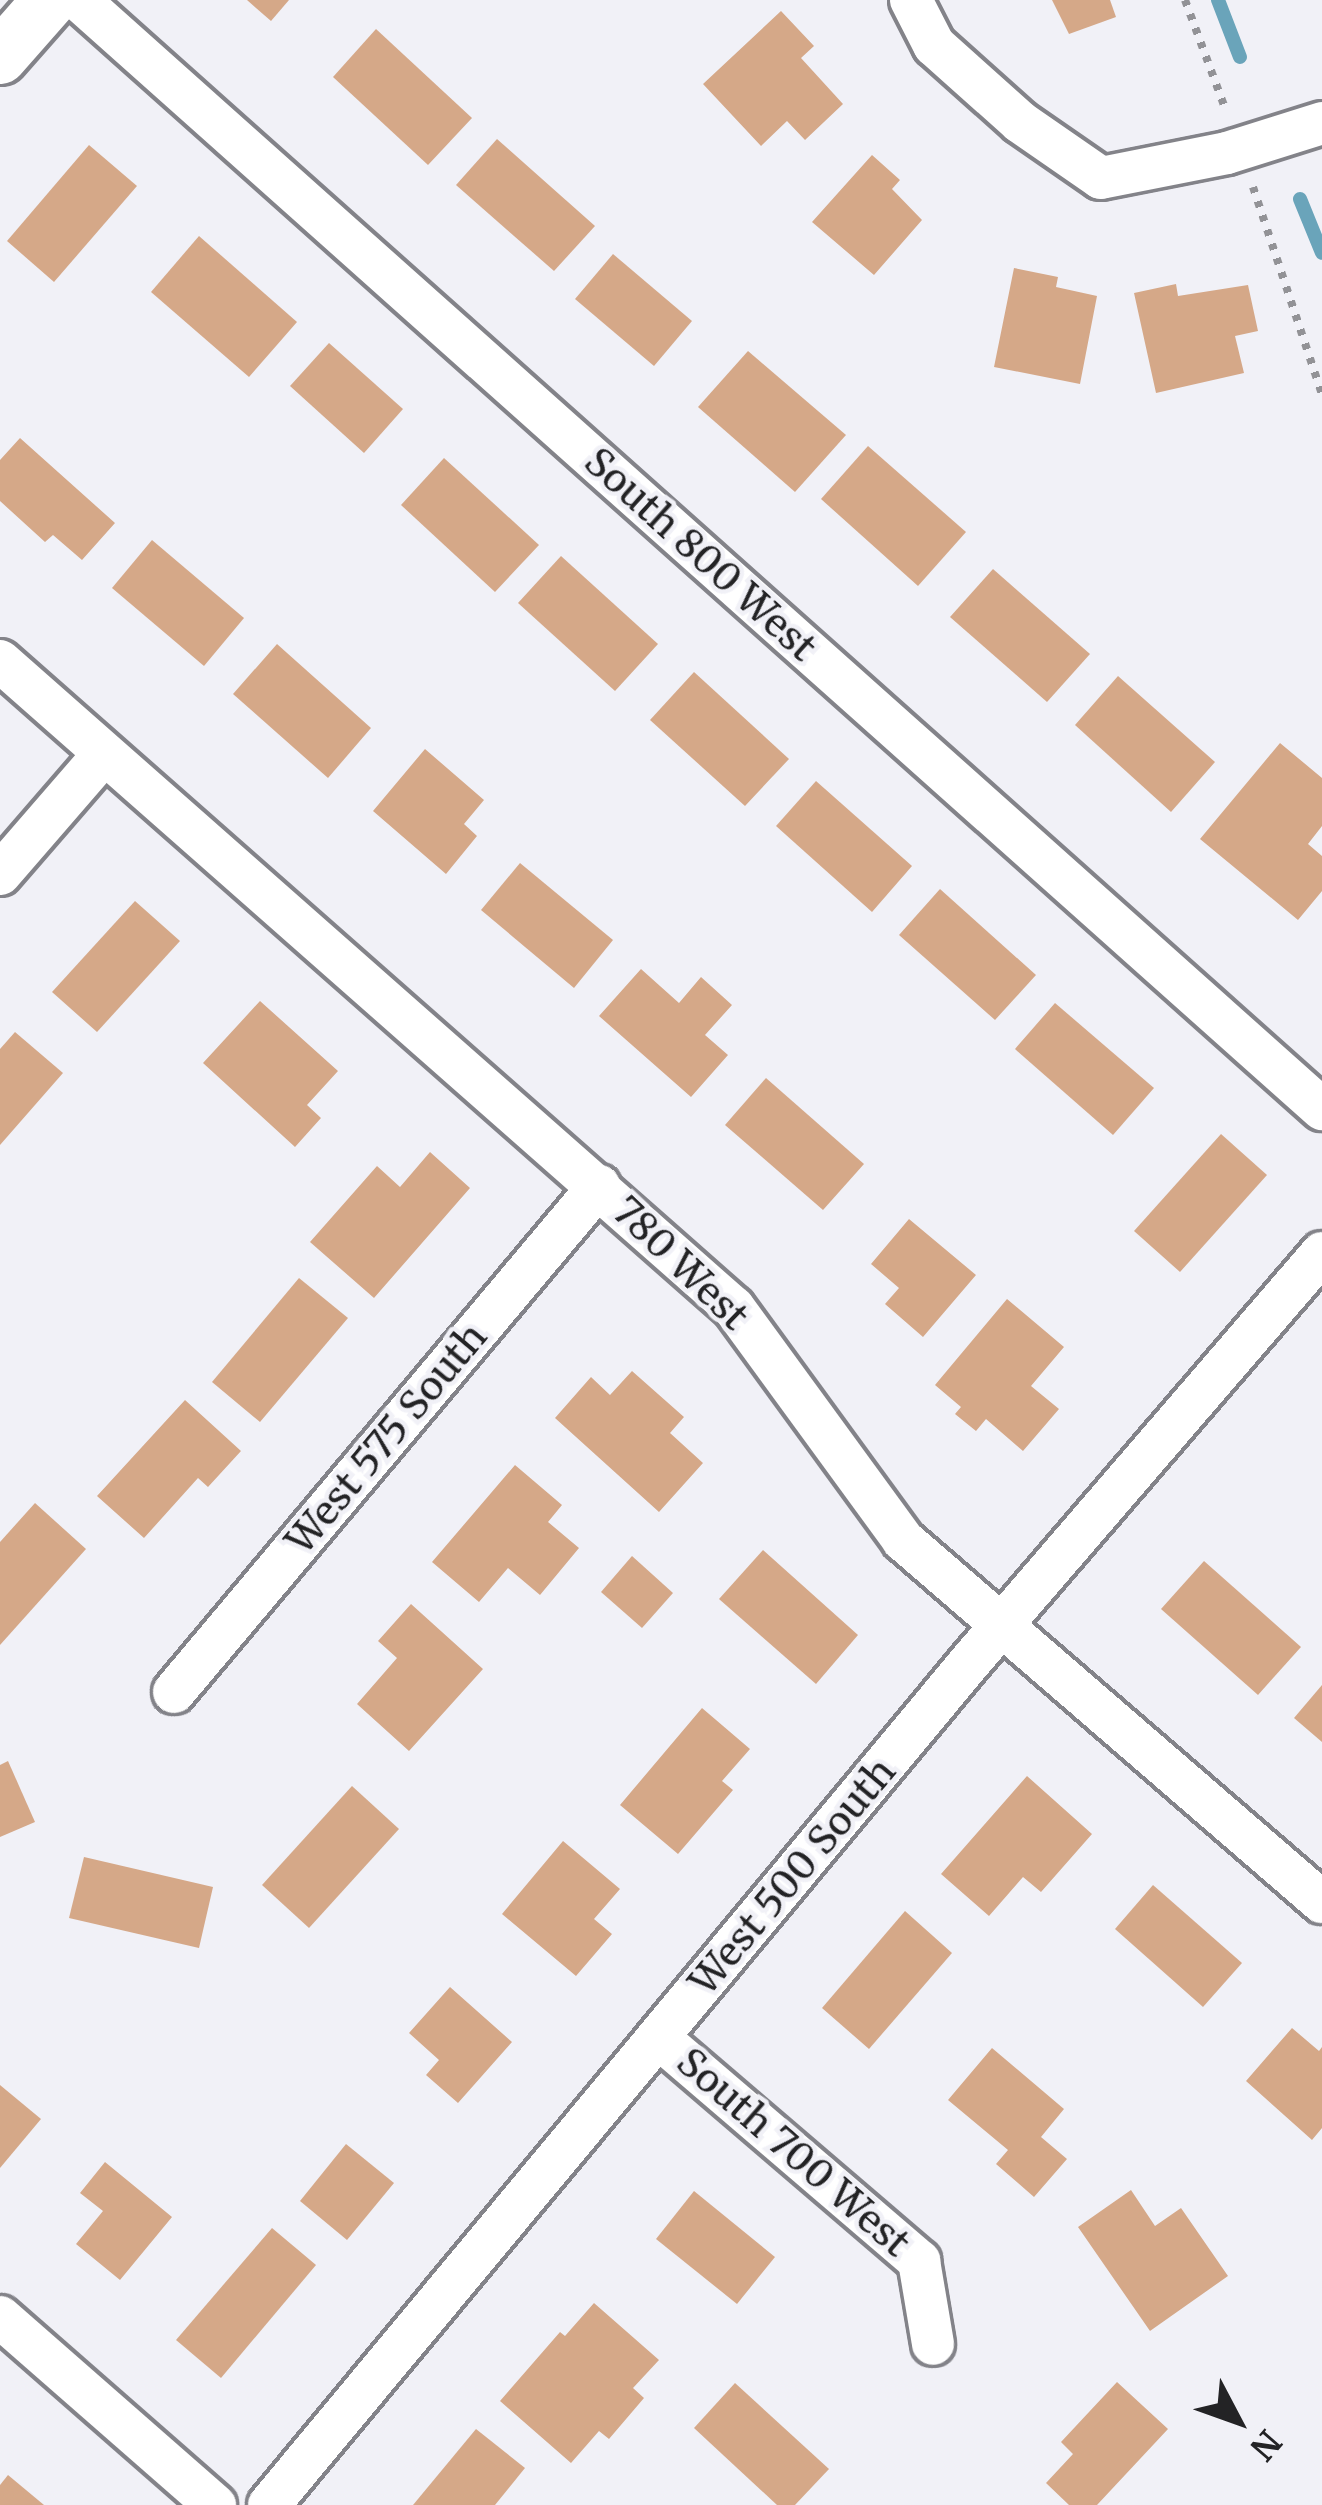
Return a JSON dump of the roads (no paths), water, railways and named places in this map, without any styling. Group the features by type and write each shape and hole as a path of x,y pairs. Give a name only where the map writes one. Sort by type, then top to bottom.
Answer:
{"street":[{"path":"0,57 50,0"},
{"name":"South 800 West","path":"79,0 1322,1109"},
{"path":"911,0 934,45 1020,122 1101,178 1239,149 1322,123"},
{"name":"780 West","path":"0,661 734,1308 904,1540 999,1628 1322,1902"},
{"path":"0,874 104,754"},
{"name":"West 575 South","path":"174,1692 599,1186"},
{"name":"West 500 South","path":"269,2505 999,1628 1322,1253"},
{"name":"South 700 West","path":"659,2038 919,2260 933,2344"},
{"path":"0,2317 215,2505"}],"waterway":[{"path":"1218,0 1240,57"},
{"path":"1300,199 1322,253"}]}
